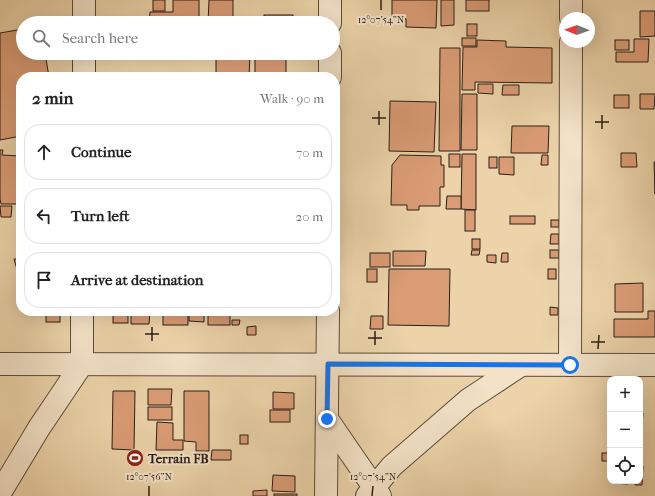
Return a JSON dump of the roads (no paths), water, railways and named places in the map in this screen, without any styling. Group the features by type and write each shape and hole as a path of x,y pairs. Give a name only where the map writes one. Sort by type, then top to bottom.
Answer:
{"street":[{"path":"84,0 84,16"},
{"path":"330,0 330,16"},
{"path":"571,12 572,0"},
{"path":"570,365 571,48"},
{"path":"84,60 84,72"},
{"path":"330,60 330,72"},
{"path":"0,493 39,428 82,364 82,316"},
{"path":"326,496 328,316"},
{"path":"0,364 655,365"},
{"path":"327,419 374,493 392,466 468,400 521,365"}],"place":[{"name":"Terrain FB","path":"135,458"}]}
